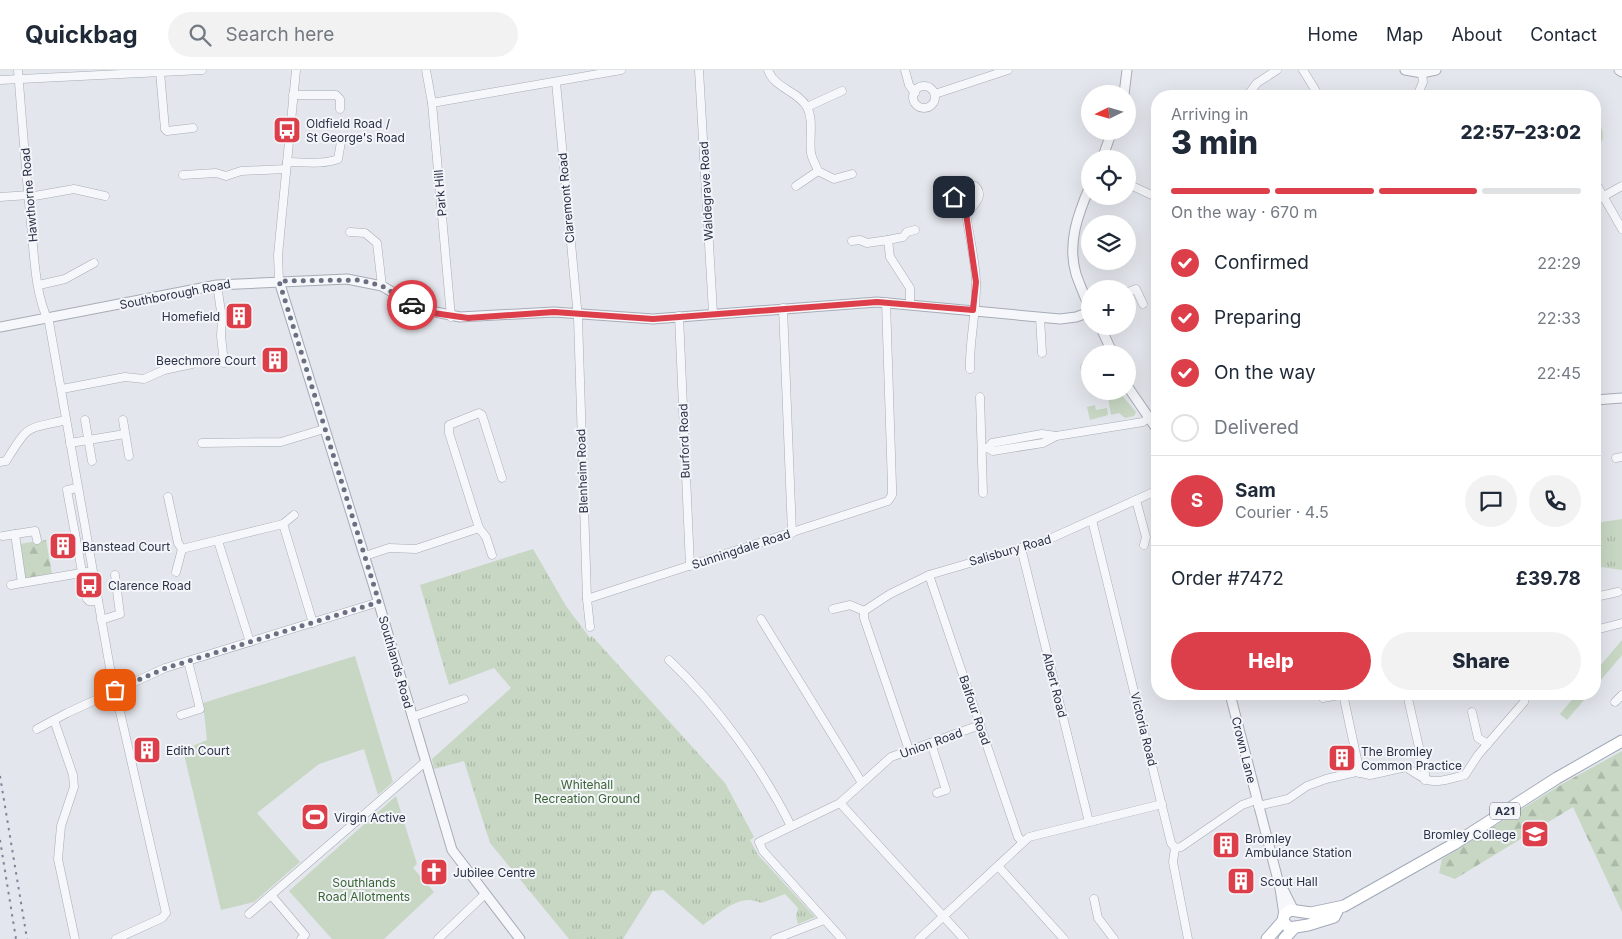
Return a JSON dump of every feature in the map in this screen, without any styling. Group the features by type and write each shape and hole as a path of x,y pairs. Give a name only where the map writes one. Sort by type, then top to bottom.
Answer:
{"main road":[{"name":"A21","path":"1289,915 1319,913 1338,909 1454,844 1622,741"},
{"name":"A21","path":"1295,927 1334,917 1338,909"},
{"path":"1267,939 1289,915 1300,920 1284,939"}],"street":[{"name":"Hawthorne Road","path":"18,70 39,285 62,389 77,488 101,620 165,916 116,939"},
{"path":"0,80 92,73 202,70"},
{"path":"279,281 278,255 296,70"},
{"name":"Park Hill","path":"426,70 432,103 451,317"},
{"path":"432,103 621,70"},
{"name":"Waldegrave Road","path":"699,70 713,313"},
{"path":"768,70 778,85 800,98 807,108 811,128 811,154 818,171 834,179 849,173"},
{"path":"905,70 909,85 915,93"},
{"path":"935,94 1008,70"},
{"path":"1125,85 1127,70"},
{"path":"1252,90 1257,83 1277,70"},
{"path":"1303,70 1316,90"},
{"path":"1405,70 1422,73 1436,70"},
{"path":"160,72 166,130 193,128"},
{"path":"1420,90 1423,82 1422,73"},
{"name":"Claremont Road","path":"556,82 577,314"},
{"path":"926,87 935,94 934,102 925,108 915,103 915,93 918,88 926,87"},
{"path":"807,108 826,96 842,91"},
{"path":"293,96 336,95 340,99 340,109"},
{"path":"183,175 216,173 226,176 241,171 287,165 324,163 336,160 341,142"},
{"path":"796,186 818,171"},
{"path":"798,173 804,181"},
{"path":"1601,198 1622,186"},
{"path":"1136,188 1151,195"},
{"path":"0,197 29,196 74,189 105,196"},
{"path":"1601,192 1622,230"},
{"path":"1081,288 1076,274 1073,245 1078,214 1082,205"},
{"path":"966,213 976,282 970,369"},
{"path":"852,241 860,240 867,243 888,240 903,237 907,232 915,230"},
{"path":"350,232 365,233 377,243 382,286"},
{"path":"888,240 890,257 910,288 910,304"},
{"path":"39,285 65,279 94,263"},
{"name":"Southborough Road","path":"0,327 217,285 347,279 382,286 421,309 451,317 468,318 554,312 640,319 886,302 1068,319 1081,315"},
{"name":"Southlands Road","path":"279,281 379,602 452,850 484,895 520,939"},
{"path":"217,285 222,318 221,336 224,362"},
{"path":"1136,289 1143,304"},
{"name":"Sunningdale Road","path":"587,599 885,503 892,496 886,302"},
{"path":"783,308 792,533"},
{"name":"Blenheim Road","path":"577,314 587,599 590,627"},
{"name":"Burford Road","path":"680,316 690,566"},
{"path":"1040,317 1042,353"},
{"path":"62,389 125,377 144,379 164,370 192,364"},
{"path":"980,398 985,449 983,493"},
{"path":"1601,400 1622,398"},
{"path":"1136,399 1151,422"},
{"path":"492,555 486,537 479,528 449,434 449,425 475,414 482,415 502,478"},
{"path":"985,449 992,442 1042,434 1056,436 1143,422 1148,418"},
{"path":"0,462 6,461 25,431 40,424 66,420"},
{"path":"85,420 92,461"},
{"path":"123,420 129,456"},
{"path":"202,443 281,442 324,429"},
{"path":"70,443 126,434"},
{"path":"77,488 67,490 82,573 87,599 89,601 98,601"},
{"name":"Salisbury Road","path":"864,610 890,594 929,575 1045,542 1151,493"},
{"path":"168,497 178,543 182,550 176,572"},
{"path":"1136,500 1146,537 1144,545"},
{"path":"182,550 283,524 294,515"},
{"name":"Victoria Road","path":"1092,520 1171,843 1175,848 1174,862 1188,939"},
{"path":"283,524 313,623"},
{"path":"364,556 389,548 416,549 479,528"},
{"path":"3,536 35,531 37,540"},
{"path":"15,534 22,583"},
{"path":"218,541 250,642"},
{"name":"Albert Road","path":"1021,548 1089,822"},
{"path":"11,585 92,572"},
{"path":"101,620 120,614 115,575"},
{"name":"Balfour Road","path":"929,575 1018,837 1024,842"},
{"path":"1601,596 1618,592"},
{"path":"37,729 115,690 166,668 379,602"},
{"path":"833,609 850,605 864,610 864,618 909,750"},
{"path":"761,619 862,783"},
{"path":"1601,628 1622,623"},
{"path":"669,660 686,677 756,763 792,826"},
{"path":"181,715 200,709 188,661"},
{"path":"1615,702 1622,695"},
{"path":"412,717 464,699"},
{"name":"Crown Lane","path":"1175,848 1181,847 1242,805 1257,803 1233,700"},
{"path":"1345,700 1360,772"},
{"path":"1408,700 1425,774 1424,780"},
{"path":"1289,915 1257,803 1288,799 1312,783 1360,772 1370,775 1406,767 1424,780 1433,783 1465,775 1524,700"},
{"path":"1472,712 1478,738 1488,744"},
{"path":"54,720 73,775 74,787 61,826 58,859 75,939"},
{"name":"Union Road","path":"824,920 763,851 759,843 840,803 887,760 909,750 980,725"},
{"path":"931,743 946,790 937,793"},
{"path":"249,914 425,762"},
{"path":"840,803 964,939"},
{"path":"919,939 1024,842 1035,835 1162,804"},
{"path":"998,866 1064,939"},
{"path":"271,895 305,935 301,939"},
{"path":"438,939 484,895"},
{"path":"1094,899 1098,918 1114,939"},
{"path":"775,939 824,920 842,939"}],"green space":[{"path":"1601,128 1603,134 1601,142"},
{"path":"969,190 975,192 975,196 965,208 959,202 959,196"},
{"path":"1108,400 1126,400 1136,412 1134,416 1125,418 1119,413 1111,415"},
{"path":"1095,405 1096,410 1107,408 1108,415 1090,420 1087,407"},
{"path":"1622,519 1622,570 1601,567 1601,522"},
{"path":"46,540 52,574 25,578 19,544"},
{"name":"Whitehall Recreation Ground","path":"533,549 566,606 590,638 592,636 725,783 754,837 750,840 758,855 815,917 798,924 796,916 798,908 785,894 761,903 753,900 738,902 723,910 703,925 663,890 653,891 623,939 569,939 490,843 464,761 434,769 432,759 511,688 494,668 449,685 420,585"},
{"path":"1622,640 1622,655 1601,680 1601,665"},
{"name":"Southlands Road Allotments","path":"355,656 393,782 378,795 364,749 319,764 257,813 300,862 254,902 221,910 183,750 207,740 203,703"},
{"path":"1572,700 1584,700 1567,720 1560,714"},
{"path":"1622,751 1622,912 1573,807 1455,879 1439,873 1442,859 1562,784"},
{"name":"Southlands Road Allotments","path":"396,796 417,864 413,868 434,892 384,939 332,939 289,891"}],"railway":[{"path":"0,776 27,939"},
{"path":"0,840 16,939"}],"way so far":[{"path":"115,690 166,668 379,602 279,281 359,280 382,286 412,305"}],"place":[{"name":"Oldfield Road / St George's Road","path":"287,130"},
{"name":"Homefield","path":"239,316"},
{"name":"Beechmore Court","path":"275,360"},
{"name":"Banstead Court","path":"63,546"},
{"name":"Clarence Road","path":"89,585"},
{"name":"Edith Court","path":"147,750"},
{"name":"The Bromley Common Practice","path":"1342,758"},
{"name":"Virgin Active","path":"315,817"},
{"name":"Bromley College","path":"1535,834"},
{"name":"Bromley Ambulance Station","path":"1226,845"},
{"name":"Jubilee Centre","path":"434,872"},
{"name":"Scout Hall","path":"1241,881"}],"route":[{"path":"412,305 433,313 468,318 565,312 653,319 692,314 877,302 973,310 976,282 966,213 960,210 955,203 954,197"}]}
